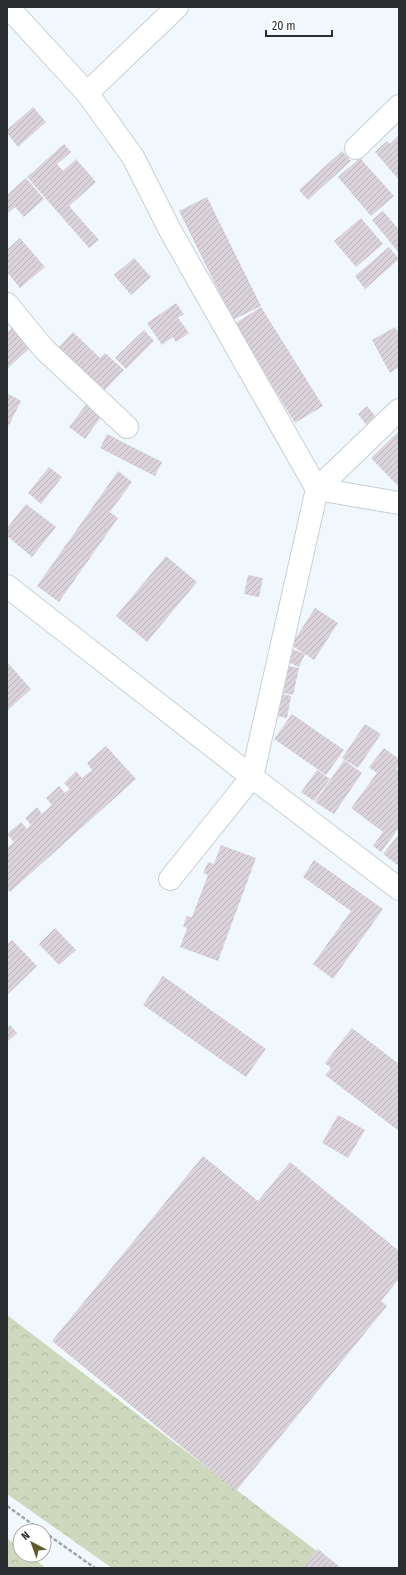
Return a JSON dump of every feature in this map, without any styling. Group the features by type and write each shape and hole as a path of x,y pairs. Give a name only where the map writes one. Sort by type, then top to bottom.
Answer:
{"street":[{"path":"8,7 87,94 133,157 171,232 317,489"},
{"path":"87,94 178,7"},
{"path":"356,148 399,106"},
{"path":"7,304 44,349 127,427"},
{"path":"170,879 252,777 317,489 399,410"},
{"path":"317,489 399,503"},
{"path":"7,586 252,777 399,889"}],"path":[{"path":"7,1506 31,1523"},
{"path":"52,1538 95,1568"}],"green space":[{"path":"7,1315 339,1568 112,1568 52,1526 52,1523 48,1523 7,1494"},
{"path":"8,1539 12,1542 12,1563 39,1563 46,1568 7,1568"}],"building":[{"path":"33,107 46,122 18,147 7,133 7,130"},
{"path":"399,135 399,180 375,152 387,141 390,144"},
{"path":"64,144 71,152 57,164 63,171 76,159 96,182 69,206 99,240 89,248 27,177"},
{"path":"342,151 351,161 308,200 299,190"},
{"path":"360,158 394,196 371,216 338,177"},
{"path":"26,178 44,199 24,217 15,207 7,214 7,195"},
{"path":"207,197 261,306 233,320 179,211"},
{"path":"383,211 399,230 399,253 372,220"},
{"path":"361,218 383,244 356,267 334,241"},
{"path":"20,238 45,267 20,288 7,272 7,250"},
{"path":"389,247 399,259 365,289 355,276"},
{"path":"134,258 151,277 131,295 114,275"},
{"path":"176,303 184,314 178,318 189,333 176,342 173,337 162,345 147,323"},
{"path":"261,307 323,406 295,423 234,324"},
{"path":"13,327 31,347 7,369 7,333"},
{"path":"395,327 399,334 399,371 397,368 390,373 372,340"},
{"path":"144,330 154,341 126,369 115,358"},
{"path":"73,332 100,358 105,353 124,370 103,392 57,349"},
{"path":"7,393 21,401 9,425 7,424"},
{"path":"88,402 104,413 85,439 69,427"},
{"path":"367,406 377,418 367,426 358,414"},
{"path":"399,431 399,483 397,485 371,458"},
{"path":"107,434 162,462 155,476 100,448"},
{"path":"49,467 62,477 41,504 28,493"},
{"path":"118,471 132,482 110,512 118,518 59,602 37,586"},
{"path":"26,504 56,527 32,557 7,536 7,528"},
{"path":"166,556 197,582 147,642 116,616"},
{"path":"248,575 263,578 259,597 244,594"},
{"path":"315,608 338,623 314,660 291,645"},
{"path":"292,649 305,654 299,667 286,661"},
{"path":"7,662 31,689 7,711"},
{"path":"284,665 299,668 293,695 278,692"},
{"path":"278,693 291,696 287,718 273,715"},
{"path":"292,714 344,750 326,775 274,739"},
{"path":"365,724 381,734 358,768 342,758"},
{"path":"106,746 136,779 10,892 7,888 7,848 14,842 7,834 21,822 27,829 31,825 25,818 37,807 42,814 52,805 46,798 59,786 65,793 70,789 64,783 76,771 82,778 92,770 87,763"},
{"path":"384,748 399,759 399,764 396,769 399,771 399,828 381,852 373,846 383,832 351,808 377,773 369,767"},
{"path":"344,760 362,773 334,814 315,802"},
{"path":"317,770 330,779 314,801 301,792"},
{"path":"399,834 399,866 383,854"},
{"path":"221,845 256,858 218,961 180,947 187,928 183,926 187,916 192,917 208,875 203,873 208,862 214,864"},
{"path":"314,860 383,909 333,979 313,964 351,911 303,877"},
{"path":"55,928 76,950 59,965 39,944"},
{"path":"12,940 37,966 7,995 7,944"},
{"path":"163,976 266,1049 246,1077 143,1005"},
{"path":"10,1025 17,1033 7,1042 7,1028"},
{"path":"352,1028 399,1064 399,1131 325,1075 331,1068 325,1063"},
{"path":"338,1115 365,1130 348,1158 322,1143"},
{"path":"203,1156 258,1201 290,1162 399,1251 399,1279 381,1301 387,1306 236,1491 52,1341"},
{"path":"318,1549 341,1568 303,1568"}]}
